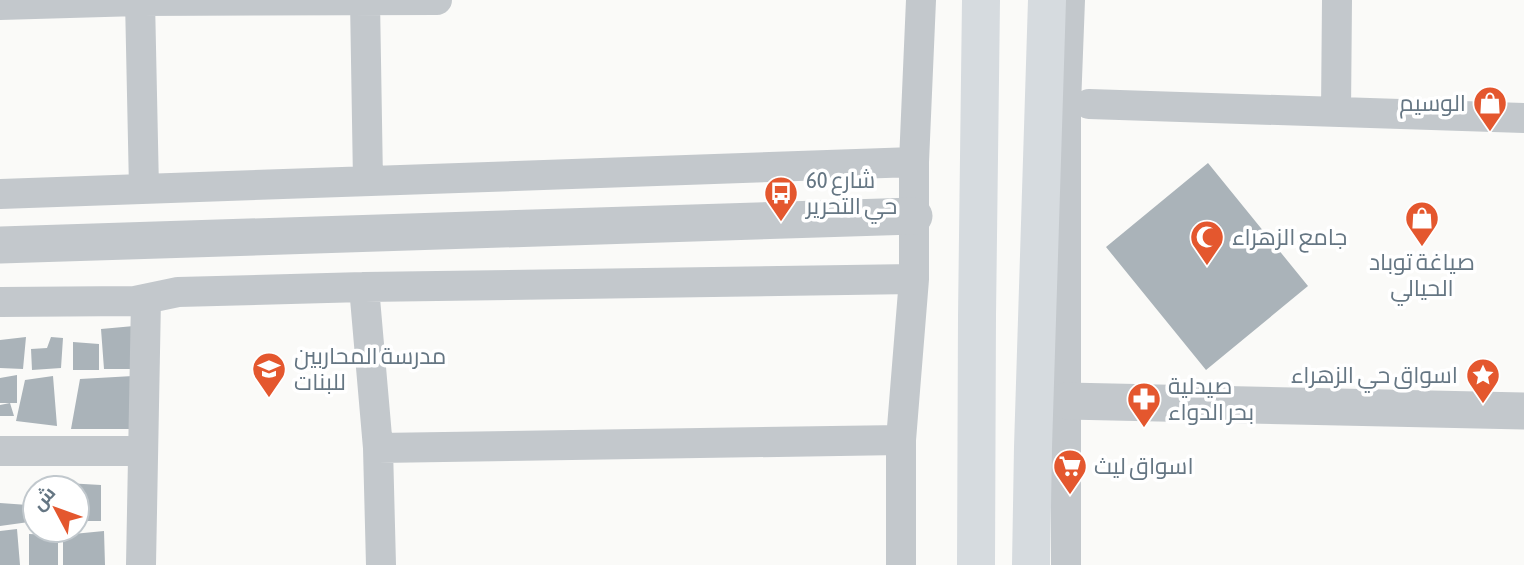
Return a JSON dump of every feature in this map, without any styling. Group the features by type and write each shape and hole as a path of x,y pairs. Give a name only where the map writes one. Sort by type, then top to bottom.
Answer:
{"main road":[{"path":"976,565 981,0"},
{"path":"1031,565 1047,0"}],"street":[{"path":"0,5 139,1 437,0"},
{"path":"901,565 901,440 914,279 914,162 921,0"},
{"path":"1066,565 1066,105 1070,0"},
{"path":"1336,112 1337,0"},
{"path":"139,1 144,189"},
{"path":"365,1 368,181"},
{"path":"1089,104 1524,118"},
{"path":"0,194 914,162"},
{"path":"0,245 914,216"},
{"path":"0,302 135,301 178,292 363,287 914,279"},
{"path":"363,287 377,448 381,565"},
{"path":"141,565 146,299"},
{"path":"1067,401 1524,411"},
{"path":"377,448 901,440"},
{"path":"0,451 143,451"}],"building":[{"name":"جامع الزهراء","path":"1208,163 1308,286 1206,370 1106,247"},
{"path":"134,326 137,369 104,369 101,329"},
{"path":"26,337 23,369 0,368 0,340"},
{"path":"51,337 63,338 61,368 32,370 31,349 47,348"},
{"path":"73,342 99,344 99,370 73,370"},
{"path":"17,375 17,403 0,403 0,378"},
{"path":"53,376 57,426 16,421 25,380"},
{"path":"133,376 132,429 71,429 80,379"},
{"path":"10,403 14,416 0,416 0,405"},
{"path":"91,484 101,485 101,521 91,521"},
{"path":"0,503 21,504 21,523 0,526"},
{"path":"17,529 20,565 0,565 0,531"},
{"path":"104,531 105,565 63,565 63,544 91,544 91,532"},
{"path":"29,544 58,544 58,565 29,565"}],"place":[{"name":"الوسيم","path":"1490,133"},
{"name":"شارع 60 حي التحرير","path":"781,223"},
{"name":"صياغة توباد الحيالي","path":"1422,248"},
{"name":"جامع الزهراء","path":"1207,267"},
{"name":"مدرسة المحاربين للبنات","path":"269,399"},
{"name":"اسواق حي الزهراء","path":"1483,405"},
{"name":"صيدلية بحر الدواء","path":"1144,429"},
{"name":"اسواق ليث","path":"1070,496"}]}
